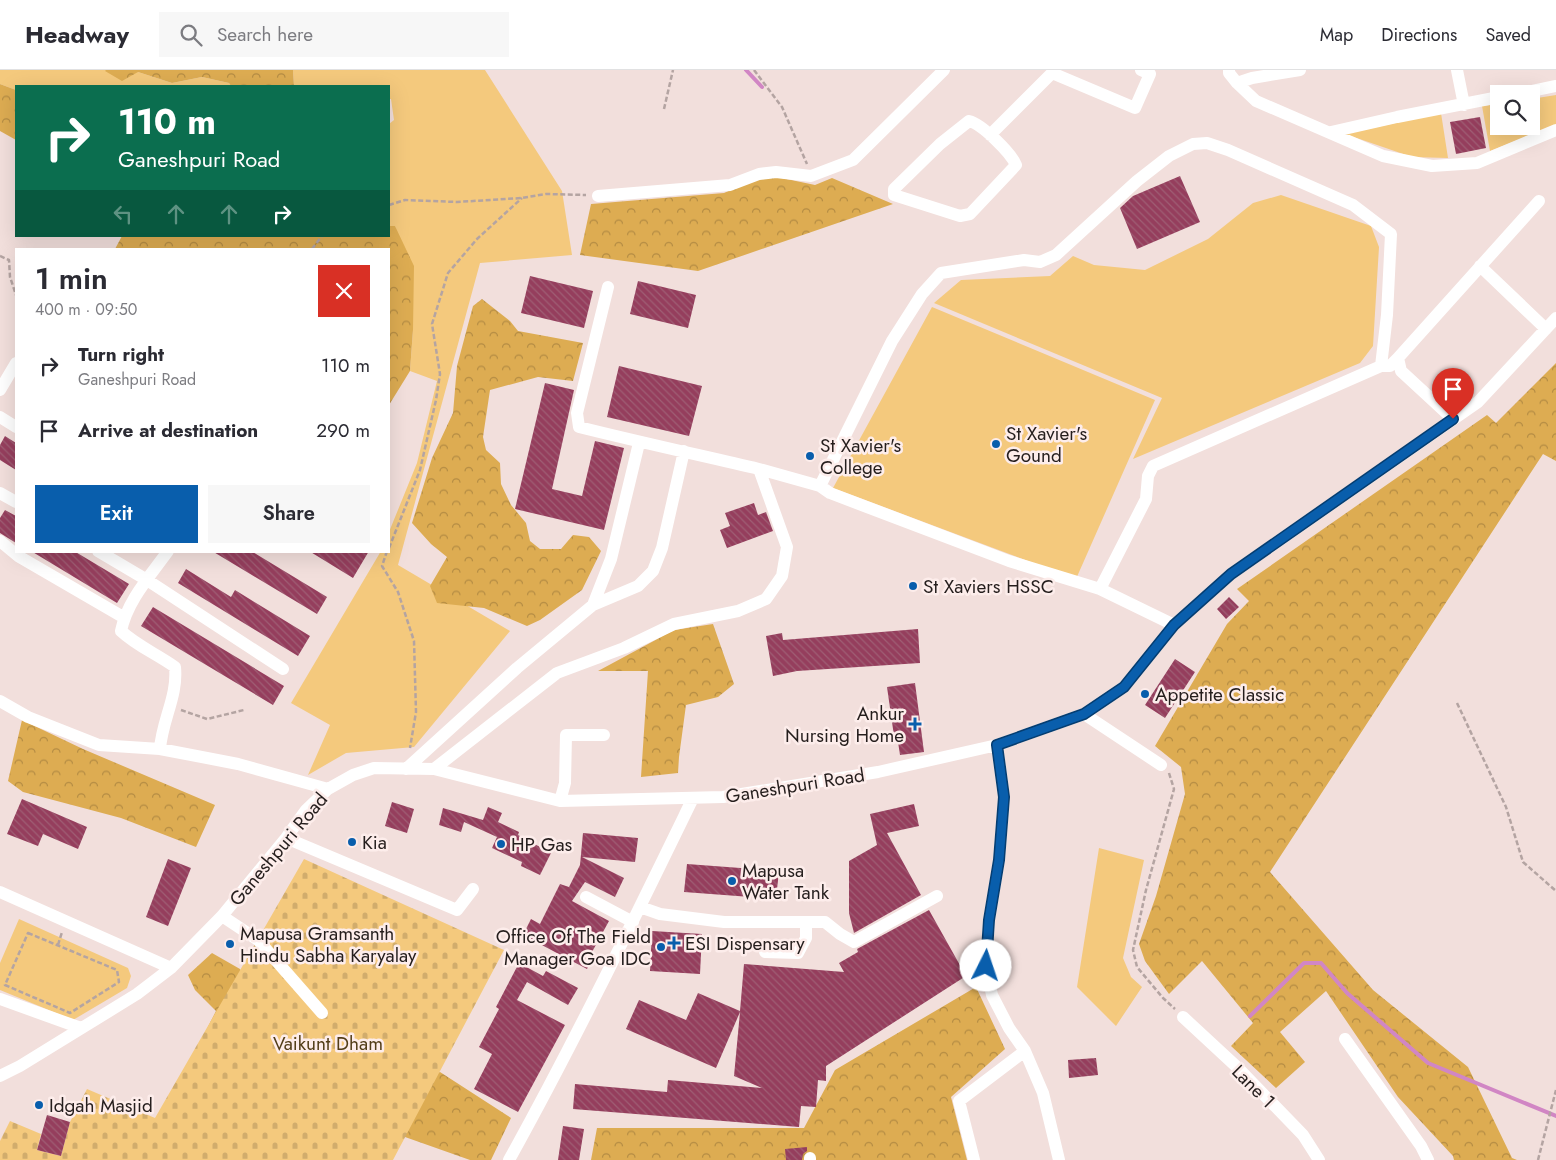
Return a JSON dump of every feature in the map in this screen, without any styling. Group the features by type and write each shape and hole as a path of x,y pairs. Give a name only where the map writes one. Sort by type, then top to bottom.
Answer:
{"street":[{"path":"598,196 730,185 759,174 776,172 812,176 853,160 944,70"},
{"path":"990,135 1052,73 1135,108 1150,74 1141,70"},
{"path":"1229,70 1229,73 1237,83 1256,102 1331,132 1383,156 1432,166 1477,163 1556,130"},
{"path":"1237,83 1252,78 1300,70"},
{"path":"1457,70 1464,105"},
{"path":"1540,89 1556,86"},
{"path":"1331,132 1490,99"},
{"path":"966,122 975,123 990,135 1016,165 970,214 960,216 894,195 894,189 940,144 966,122"},
{"path":"820,486 892,341 922,294 941,273 1024,260 1040,262 1056,255 1138,181 1169,156 1193,144 1207,143 1228,150 1353,204 1391,234 1387,315 1380,366"},
{"path":"1100,589 1146,499 1148,476 1153,466 1380,366 1390,366 1539,201"},
{"path":"1480,266 1546,329"},
{"path":"608,286 577,413 580,427 759,469 820,486 830,493 1008,561 1100,589 1174,625"},
{"name":"Ganeshpuri Road","path":"0,1076 20,1066 137,994 171,968 222,916 286,838 306,810 328,789 353,775 374,768 434,769 560,800 723,797 878,772 997,745 1084,714 1124,687 1174,625 1231,574 1478,402 1556,318"},
{"path":"1398,358 1401,371 1453,419"},
{"path":"0,390 15,365"},
{"path":"0,417 15,426"},
{"path":"593,605 611,559 639,442"},
{"path":"406,769 517,668 593,605 638,586 653,570 662,548 684,451"},
{"path":"434,769 557,673 624,648 674,624 738,611 766,599 782,576 787,547 759,469"},
{"path":"0,493 15,501"},
{"path":"0,541 18,556 123,621"},
{"path":"101,553 147,580 283,669"},
{"path":"160,749 161,736 175,687 175,667 134,642 121,631 123,621 147,580 167,553"},
{"path":"0,701 28,717 99,745 160,749 238,764 328,789"},
{"path":"1084,714 1161,765"},
{"path":"560,800 565,783 566,735 604,735"},
{"path":"997,745 1004,797 999,860 989,920 986,966 992,995 1009,1028 1025,1051 1043,1093 1059,1160"},
{"path":"510,1160 633,922 693,798"},
{"path":"286,838 457,910 473,889"},
{"path":"0,892 171,968"},
{"path":"640,908 660,914 724,922 825,922 854,942 937,896"},
{"path":"586,897 633,922"},
{"path":"222,916 258,940 322,1013"},
{"path":"764,952 798,953 806,938 806,922"},
{"path":"0,999 81,1028"},
{"name":"Lane 1","path":"1183,1017 1238,1068 1303,1135 1319,1160"},
{"path":"1345,1039 1421,1146 1428,1160"},
{"path":"974,1160 960,1101 1025,1051"}],"path":[{"path":"664,109 673,70"},
{"path":"754,70 782,107 812,176"},
{"path":"390,205 405,200 457,202 522,198 546,194 598,196"},
{"path":"390,545 420,470 436,400 440,374 432,324 448,273 477,239 522,198"},
{"path":"313,248 321,237"},
{"path":"0,256 9,260 10,277 15,292"},
{"path":"386,553 382,566 398,592 414,641 416,712 408,755"},
{"path":"1457,704 1506,808 1523,862 1556,891"},
{"path":"170,706 207,719 244,710"},
{"path":"1161,765 1171,775 1174,789 1146,890 1133,950 1137,967 1163,998 1183,1017"},
{"path":"28,933 58,945 117,970 119,982 70,1013 5,985 28,933"},
{"path":"58,945 60,937"},
{"path":"1538,1160 1556,1090"}],"green space":[{"path":"0,70 106,70 138,72 172,83 202,77 229,83 230,85 15,85 15,90 0,84"},
{"path":"293,70 485,70 562,191 572,255 480,263 398,565 510,631 414,747 346,753 308,775 330,725 291,703 380,553 390,553 390,530 417,463 437,381 410,371 413,330 395,226 390,226 390,123 394,120 390,99 390,85 294,85"},
{"path":"293,70 294,85 230,85 229,83 202,77 172,83 138,72 122,81 105,71"},
{"path":"0,84 15,90 15,139 0,131"},
{"path":"1556,95 1556,125 1540,131 1540,98"},
{"path":"1490,105 1490,135 1531,135 1490,151 1482,106"},
{"path":"1441,113 1448,158 1412,157 1345,134"},
{"path":"777,177 815,185 832,178 893,204 698,271 580,255 591,204 724,193 753,180"},
{"path":"1281,195 1371,226 1379,247 1373,346 1360,363 1133,459 1162,398 934,303 961,280 1050,276 1073,256 1094,265 1145,270 1208,239 1253,203"},
{"path":"390,226 395,226 414,266 410,371 390,403 390,248 116,248 121,237 390,237"},
{"path":"482,299 510,321 518,331 583,343 573,381 538,377 490,390 483,437 486,450 500,463 501,484 511,505 526,523 530,541 540,549 561,549 573,535 589,537 601,551 582,590 540,620 527,626 484,608 437,603 430,586 447,557 431,544 412,523 432,458 453,413 457,366 473,306"},
{"name":"St Xavier's Gound","path":"932,307 1155,400 1076,579 833,488"},
{"path":"1556,363 1556,461 1543,454 1270,872 1373,990 1468,1067 1512,1158 1517,1160 1454,1160 1453,1156 1398,1097 1326,991 1280,1032 1305,1062 1276,1088 1231,1046 1253,1023 1202,961 1169,994 1145,961 1139,944 1156,896 1185,794 1181,767 1155,746 1227,624 1249,601 1237,589 1487,415 1496,423"},
{"path":"713,624 734,684 718,697 686,705 678,773 641,777 648,671 598,671 674,630"},
{"path":"22,720 83,749 215,805 196,847 121,818 23,792 8,781"},
{"path":"1099,848 1144,860 1123,958 1131,977 1142,987 1116,1026 1077,987"},
{"name":"Vaikunt Dham","path":"304,859 504,950 393,1160 0,1160 0,1141 10,1121 41,1134 37,1150 61,1156 70,1122 87,1089 155,1118"},
{"path":"19,919 128,968 131,976 127,988 73,1020 0,990 0,963"},
{"path":"212,953 240,969 247,981 421,1079 440,1072 511,1118 491,1160 470,1160 405,1137 140,1160 216,1011 195,990 188,975"},
{"path":"976,987 1005,1049 951,1097 967,1160 591,1160 597,1128 804,1128 835,1070"}],"building":[{"path":"1480,117 1486,148 1456,154 1450,122"},
{"path":"1180,176 1200,222 1137,249 1120,208 1133,196"},
{"path":"530,276 593,291 584,328 521,313"},
{"path":"638,281 696,295 688,328 630,314"},
{"path":"619,366 702,386 689,436 607,417"},
{"path":"545,383 574,390 552,489 582,496 595,441 624,448 604,530 515,509"},
{"path":"5,436 15,442 15,469 0,460 0,445"},
{"path":"754,503 758,515 766,512 773,531 727,548 720,530 730,526 725,513"},
{"path":"5,510 15,515 15,542 0,533 0,518"},
{"path":"34,553 77,553 129,584 117,603"},
{"path":"215,553 254,553 327,597 317,614"},
{"path":"312,553 368,553 353,578"},
{"path":"186,569 231,597 235,590 310,636 298,656 178,583"},
{"path":"1229,597 1239,607 1226,619 1217,609"},
{"path":"153,607 284,686 273,705 141,626"},
{"path":"918,629 920,663 797,671 773,676 766,636 782,633 783,640"},
{"path":"1175,659 1195,672 1165,718 1145,705"},
{"path":"915,683 924,752 900,755 898,742 895,743 887,687"},
{"path":"22,799 87,827 78,849 43,834 38,846 7,834"},
{"path":"392,802 414,809 407,833 385,826"},
{"path":"914,804 919,826 887,833 921,895 854,933 849,913 849,861 877,845 870,814"},
{"path":"488,807 502,813 498,822 519,832 518,835 551,853 540,875 521,866 522,862 492,848 497,837 464,822 461,832 439,825 443,808 483,820"},
{"path":"583,833 638,838 635,862 582,857 624,878 615,897 585,882 572,901 609,921 592,952 595,953 587,969 523,935 531,919 540,924 560,884 569,887 580,865"},
{"path":"168,859 191,868 168,926 146,917"},
{"name":"Mapusa Water Tank","path":"687,864 779,871 776,899 684,892"},
{"path":"929,910 966,976 826,1066 826,1081 818,1080 816,1107 801,1106 799,1127 573,1109 575,1084 667,1092 668,1080 762,1088 734,1076 740,1012 716,1068 626,1029 639,1000 686,1020 698,993 740,1011 744,964 844,972 839,963 858,952 857,949"},
{"path":"652,931 702,934 700,974 650,971"},
{"path":"519,963 543,976 546,971 578,988 568,1005 527,982 517,1000 565,1025 518,1112 474,1089 492,1054 479,1047 499,1009 496,1007"},
{"path":"1096,1058 1098,1075 1069,1078 1068,1060"},
{"path":"47,1115 70,1122 61,1156 37,1150"},
{"path":"563,1126 584,1129 579,1160 558,1160"},
{"path":"807,1147 802,1160 786,1160 785,1149"}],"waterway":[{"path":"746,70 762,87"},
{"path":"1250,1016 1304,963 1321,963 1347,993 1428,1063 1556,1116"}],"place":[{"name":"St Xavier's Gound","path":"996,444"},
{"name":"St Xavier's College","path":"810,456"},
{"name":"St Xaviers HSSC","path":"913,586"},
{"name":"Appetite Classic","path":"1145,694"},
{"name":"Ankur Nursing Home","path":"915,724"},
{"name":"Kia","path":"352,842"},
{"name":"HP Gas","path":"501,844"},
{"name":"Mapusa Water Tank","path":"732,881"},
{"name":"ESI Dispensary","path":"674,943"},
{"name":"Mapusa Gramsanth Hindu Sabha Karyalay","path":"230,944"},
{"name":"Office Of The Field Manager Goa IDC","path":"661,947"},
{"name":"Idgah Masjid","path":"39,1105"}],"route":[{"path":"986,966 989,920 999,860 1004,797 997,745 1084,714 1124,687 1174,625 1231,574 1453,419"}]}
